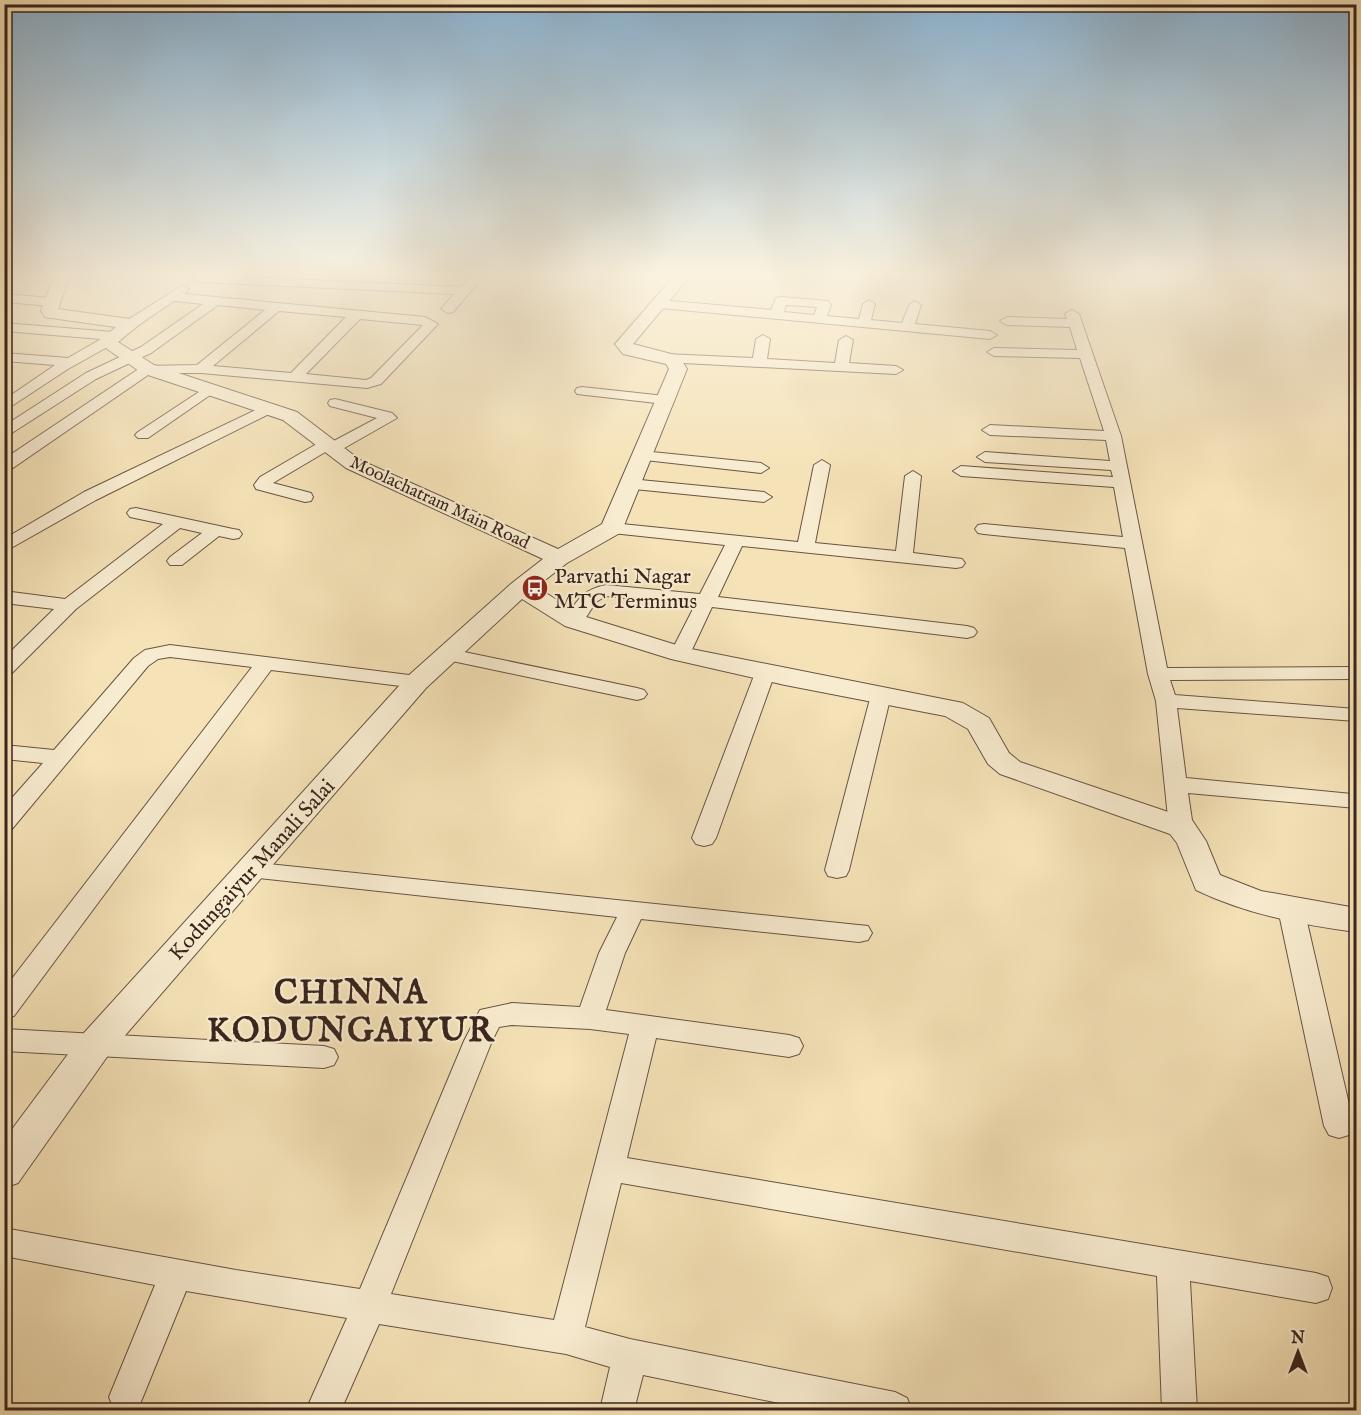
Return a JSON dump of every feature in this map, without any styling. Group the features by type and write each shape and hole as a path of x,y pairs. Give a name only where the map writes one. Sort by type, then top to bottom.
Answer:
{"street":[{"path":"8,402 106,341"},
{"name":"Moolachatram Main Road","path":"111,341 129,357 148,369 290,416 353,464 559,558"},
{"path":"4,433 91,376 146,350 159,341"},
{"path":"201,369 235,341"},
{"path":"294,378 330,341"},
{"path":"4,467 148,369 201,369 359,384 372,383 414,341"},
{"path":"627,341 624,347 629,350 673,360 678,369 612,528 956,563"},
{"path":"759,363 763,341"},
{"path":"841,367 846,341"},
{"path":"1081,341 1113,436 1158,674 1166,701 1181,827 1191,841 1207,882 1226,892 1291,909 1356,920"},
{"path":"994,352 1085,354"},
{"path":"4,357 70,362"},
{"path":"665,358 896,370"},
{"path":"143,435 208,390"},
{"path":"582,391 665,400"},
{"path":"305,497 262,485 266,480 388,418 335,404"},
{"path":"4,547 90,496 268,409"},
{"path":"990,430 1113,436"},
{"path":"642,456 761,468"},
{"path":"985,457 1121,475"},
{"path":"806,546 822,465"},
{"path":"961,471 1121,475"},
{"path":"904,557 913,476"},
{"path":"630,484 764,497"},
{"path":"136,513 233,534"},
{"path":"5,669 69,605 176,522"},
{"name":"Kodungaiyur Manali Salai","path":"4,1171 96,1044 417,682 445,654 520,588 559,558 612,528"},
{"path":"984,530 1133,543"},
{"path":"176,561 215,531"},
{"path":"680,654 736,540"},
{"path":"520,588 574,621 680,654 765,673 954,709 979,724 998,758 1010,768 1181,827"},
{"path":"574,621 591,595 603,590 967,632"},
{"path":"4,597 69,605"},
{"path":"4,823 141,662 152,654 170,651 417,682"},
{"path":"445,654 637,694"},
{"path":"4,1009 266,663"},
{"path":"704,838 765,673"},
{"path":"1158,674 1356,673"},
{"path":"837,870 881,696"},
{"path":"1166,701 1356,715"},
{"path":"4,752 60,758"},
{"path":"1176,784 1352,802"},
{"path":"250,870 859,933"},
{"path":"1291,909 1339,1126"},
{"path":"590,1018 612,953 633,910"},
{"path":"323,1410 370,1306 478,1041 490,1018 512,1014 590,1018 789,1046"},
{"path":"566,1338 645,1027"},
{"path":"4,1040 324,1057"},
{"path":"610,1168 1316,1288"},
{"path":"4,1242 176,1274 566,1338 630,1356 895,1410"},
{"path":"1173,1265 1179,1410"},
{"path":"126,1398 176,1274"},
{"path":"617,1410 630,1356"}],"place":[{"name":"Parvathi Nagar MTC Terminus","path":"535,588"}],"district":[{"name":"CHINNA KODUNGAIYUR","path":"351,1010"}]}
